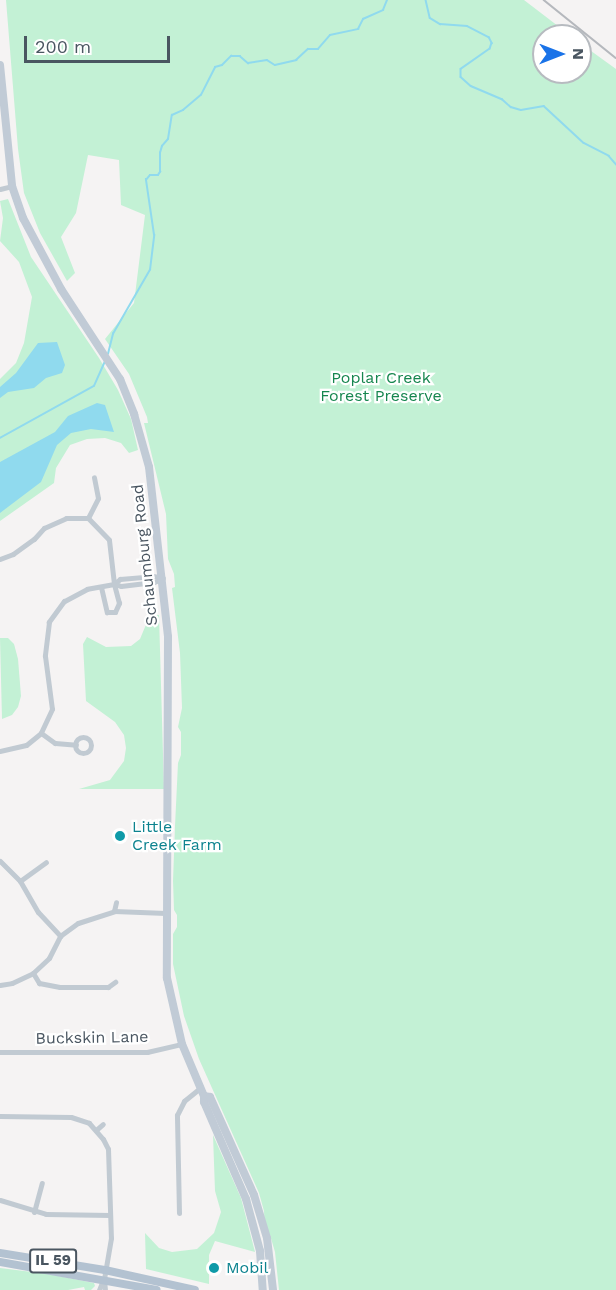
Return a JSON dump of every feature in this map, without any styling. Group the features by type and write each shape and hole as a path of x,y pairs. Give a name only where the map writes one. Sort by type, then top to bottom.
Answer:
{"main road":[{"name":"Schaumburg Road","path":"0,65 12,186 36,247 107,358 134,414 149,467 163,578 170,694 167,978 182,1044 202,1092"},
{"path":"202,1092 204,1102 250,1210 260,1251 263,1290"},
{"path":"202,1092 210,1097 254,1194 267,1238 273,1290"},
{"name":"IL 59","path":"0,1253 195,1290"},
{"name":"IL 59","path":"0,1262 105,1274 157,1290"}],"street":[{"path":"0,189 12,186"},
{"path":"88,518 98,498 94,477"},
{"path":"0,559 26,546 44,528 66,518 88,518 109,540 118,603 115,612 107,612 101,587"},
{"path":"0,751 26,745 41,734 52,709 45,656 49,622 64,601 87,589 114,584 121,586 154,582 163,578"},
{"path":"41,734 55,743 75,746"},
{"path":"0,861 20,880 38,912 60,936"},
{"path":"20,880 46,862"},
{"path":"114,911 116,902"},
{"path":"0,985 12,983 33,973 49,958 60,936 78,923 114,911 166,913"},
{"path":"33,973 39,983 60,987 108,987 115,982"},
{"name":"Buckskin Lane","path":"0,1052 147,1052 182,1044"},
{"path":"179,1213 177,1115 184,1101 202,1092"},
{"path":"0,1116 71,1117 89,1124 96,1130 108,1149 111,1238 105,1274 105,1290"},
{"path":"96,1130 103,1124"},
{"path":"34,1212 42,1183"},
{"path":"0,1200 34,1212 59,1215 110,1215"},
{"path":"99,1290 105,1274"}],"green space":[{"name":"Poplar Creek Forest Preserve","path":"6,0 524,0 555,24 532,24 532,84 592,84 592,52 616,69 616,1290 279,1290 275,1252 270,1235 265,1235 264,1211 259,1193 199,1059 184,1016 173,964 173,934 177,927 173,881 175,826 178,763 181,755 181,732 178,727 182,708 180,653 172,588 175,587 174,574 168,559 166,514 144,423 148,423 147,417 129,374 105,339 134,303 145,215 121,205 119,160 88,155 76,213 61,237 75,273 67,281 40,233 24,193 18,149"},
{"path":"8,199 31,257 118,390 131,419 138,450 129,453 121,443 105,438 87,439 70,445 56,468 54,483 0,521 0,379 16,363 24,343 32,297 19,262 0,241 3,218 0,201"},
{"path":"150,615 159,615 164,789 79,789 110,780 124,761 126,748 124,735 115,722 86,701 83,644 87,637 106,647 131,646 140,639"},
{"path":"0,638 8,638 14,644 18,659 21,696 18,707 12,715 2,719"},
{"path":"213,1135 241,1198 255,1252 215,1241 209,1255 209,1284 146,1269 145,1233 159,1248 172,1252 197,1249 214,1233 221,1212 215,1191"},
{"path":"0,1268 48,1274 94,1283 95,1286 91,1290 85,1290 84,1287 68,1290 0,1290"}],"water":[{"path":"57,342 65,365 62,373 46,378 34,388 8,392 0,398 0,387 16,373 38,343"},
{"path":"97,403 105,405 114,432 91,429 71,433 57,445 41,482 0,513 0,462 55,432 68,416"}],"waterway":[{"path":"108,354 113,334 150,270 154,235 146,180 150,175 158,175 160,172 160,153 168,139 172,115 183,110 201,95 215,67 222,65 231,56 240,56 248,63 267,60 275,65 296,60 308,49 318,49 330,35 358,29 363,19 383,10 387,0"},
{"path":"426,0 430,18 440,24 467,26 489,37 492,43 490,49 461,69 461,77 471,86 521,110 544,106 584,143 609,156 616,164"},
{"path":"0,438 94,386 105,361"}],"railway":[{"path":"544,0 616,58"}],"place":[{"name":"Little Creek Farm","path":"120,836"},
{"name":"Mobil","path":"214,1268"}]}
